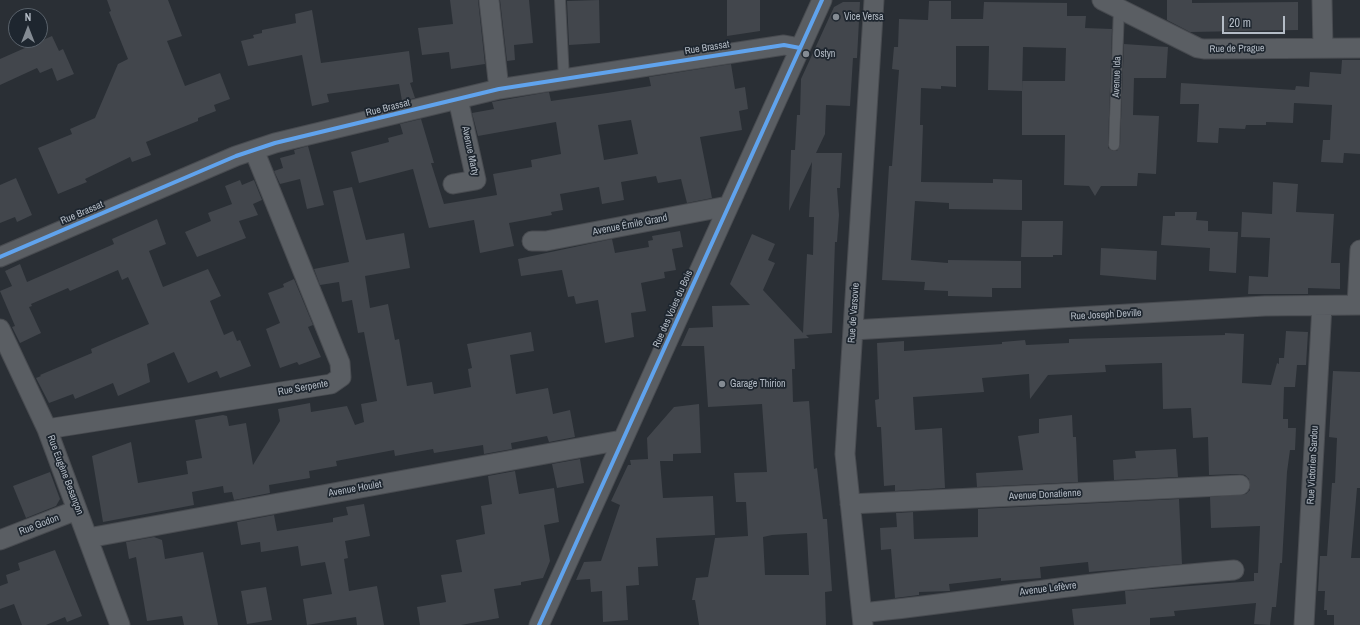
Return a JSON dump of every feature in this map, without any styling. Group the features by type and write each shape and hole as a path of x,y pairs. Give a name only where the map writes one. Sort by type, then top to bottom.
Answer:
{"street":[{"path":"489,0 499,89"},
{"name":"Rue des Voies du Bois","path":"539,625 822,0"},
{"name":"Rue de Varsovie","path":"863,619 845,454 874,0"},
{"name":"Rue de Prague","path":"1102,0 1204,50 1360,48"},
{"path":"1322,0 1323,48"},
{"name":"Rue Brassat","path":"0,257 236,156 274,143 499,89 784,44 800,48"},
{"name":"Avenue Marty","path":"453,184 476,180 458,99"},
{"name":"Rue Serpente","path":"47,429 331,384 341,377 340,363 254,150"},
{"name":"Avenue Émile Grand","path":"532,241 546,241 728,206"},
{"path":"1359,305 1360,250"},
{"name":"Rue Joseph Deville","path":"853,330 1265,306 1359,305"},
{"name":"Rue Victorien Sardou","path":"1304,625 1322,306"},
{"name":"Rue Eugène Besançon","path":"0,329 47,429 120,625"},
{"name":"Avenue Houlet","path":"88,538 622,440"},
{"name":"Avenue Donatienne","path":"850,504 1240,485"},
{"name":"Rue Godon","path":"0,540 78,510"},
{"name":"Avenue Lefèvre","path":"863,619 971,599 1094,584 1234,570"}],"lane":[{"path":"560,0 564,79"},
{"name":"Avenue Ida","path":"1114,145 1119,8"}],"building":[{"path":"107,0 168,0 182,36 167,41 185,86 220,73 230,99 214,105 216,111 198,118 198,121 146,142 151,155 132,162 130,157 85,179 87,182 58,194 38,148 72,134 70,129 95,118 118,64 128,59 109,12 111,11"},
{"path":"450,0 478,0 485,64 451,69 449,52 422,55 418,28 453,24"},
{"path":"500,0 529,0 533,43 514,45 515,60 507,61"},
{"path":"599,0 600,43 569,45 567,1"},
{"path":"727,0 760,0 760,31 727,36"},
{"path":"1167,0 1192,0 1192,3 1298,2 1298,30 1190,32 1167,20"},
{"path":"929,1 951,1 951,19 983,19 984,2 1067,3 1067,16 1086,16 1085,28 1112,29 1108,148 1113,151 1117,151 1120,145 1124,44 1168,47 1166,78 1134,78 1133,115 1159,116 1156,174 1138,173 1137,186 1101,186 1095,196 1089,186 1064,185 1065,135 1022,135 1022,91 988,90 989,46 956,46 956,87 941,86 941,89 921,88 920,125 923,125 921,182 993,183 993,179 1022,180 1022,210 949,209 949,203 915,201 911,260 948,263 948,260 1021,261 1021,288 992,288 992,297 948,296 948,291 924,290 925,282 882,280 889,166 892,166 899,70 892,69 894,47 898,47 899,19 928,20","holes":["1023,47 1066,48 1065,81 1022,81"]},
{"path":"843,2 860,2 857,58 853,58 850,106 826,105 825,134 816,153 842,153 840,188 837,188 839,215 837,242 835,242 832,333 806,335 809,338 794,339 795,369 792,369 793,402 809,401 814,469 817,468 823,519 827,519 832,591 825,592 826,625 699,625 695,600 692,600 696,578 708,577 715,538 748,536 746,502 736,502 734,473 767,472 762,404 708,407 704,346 681,346 689,328 713,327 712,306 750,305 730,284 752,234 775,244 768,260 775,263 763,290 803,333 807,254 813,255 814,217 809,217 812,162 789,211 791,150 795,150 797,115 800,115 801,79 834,7","holes":["807,533 809,575 765,575 763,537"]},
{"path":"312,10 321,63 409,51 413,82 410,83 415,98 402,101 399,84 327,94 329,102 312,106 302,55 248,66 241,41 254,38 253,35 262,33 262,30 296,23 295,14"},
{"path":"52,36 59,51 63,49 74,74 57,81 52,68 40,73 37,68 0,85 0,59 25,48 48,48 48,38"},
{"path":"1342,60 1360,60 1360,154 1344,153 1343,163 1321,162 1323,140 1330,140 1332,105 1294,103 1293,123 1266,122 1266,125 1246,125 1245,129 1219,128 1218,143 1197,142 1199,104 1180,104 1181,83 1295,90 1296,86 1309,87 1310,72 1341,74"},
{"path":"731,64 735,89 745,87 748,109 739,111 742,130 700,137 712,198 687,203 681,179 658,183 656,176 621,182 624,200 602,204 599,187 560,194 563,210 551,212 552,215 509,223 514,246 480,253 474,220 429,228 413,169 359,183 351,152 389,142 388,138 403,134 400,124 421,119 434,163 431,163 444,204 497,195 493,174 532,167 531,160 561,154 556,122 478,136 472,113 494,109 492,102 549,92 551,101 651,86 649,77","holes":["631,120 638,154 604,160 598,125"]},
{"path":"308,146 324,205 307,209 300,179 280,184 274,171 283,168 280,158 295,154 294,150"},
{"path":"16,178 32,215 17,222 15,217 0,223 0,185"},
{"path":"240,180 242,185 254,180 262,200 253,204 258,215 239,221 246,238 197,257 185,232 211,221 208,213 232,204 225,186"},
{"path":"1273,182 1298,184 1296,212 1334,214 1331,263 1340,263 1340,289 1308,288 1308,294 1248,294 1249,276 1268,277 1270,238 1241,237 1242,212 1272,214"},
{"path":"352,187 366,240 404,233 410,268 365,276 370,308 388,304 395,340 399,339 407,386 432,382 434,394 471,387 468,369 472,368 467,344 531,332 534,351 510,355 516,394 548,388 553,414 570,410 575,437 549,442 547,436 511,443 512,449 484,454 483,445 434,453 433,449 395,456 394,450 336,461 337,466 309,471 310,478 269,485 270,493 234,500 232,492 224,493 223,486 192,492 194,505 103,522 92,456 131,442 138,483 188,474 186,461 202,458 195,420 223,415 227,416 229,426 246,423 253,465 280,421 278,409 310,403 311,412 347,406 355,425 364,422 361,404 377,401 364,332 358,333 352,300 342,302 339,282 320,285 314,269 349,262 333,191"},
{"path":"1175,212 1197,212 1196,220 1208,221 1208,231 1238,232 1236,273 1209,271 1210,248 1161,245 1163,216 1175,216"},
{"path":"157,219 166,244 149,251 163,287 208,269 221,296 210,301 224,335 233,331 237,341 240,340 251,366 220,378 217,371 188,383 174,352 147,364 150,382 118,396 113,383 75,399 73,394 49,403 36,378 92,353 91,349 149,324 128,277 122,280 118,270 70,291 68,288 31,304 32,306 29,307 41,333 20,343 12,327 15,326 0,291 12,286 5,271 20,264 27,282 114,244 112,239"},
{"path":"1022,221 1063,221 1062,255 1053,255 1053,257 1021,257"},
{"path":"680,231 683,247 672,249 676,270 664,272 665,278 641,283 646,311 631,313 634,337 605,343 598,300 576,304 574,296 568,297 562,270 521,276 518,259 612,239 615,253 649,247 648,241 653,240 652,236"},
{"path":"1101,248 1157,251 1156,280 1100,275"},
{"path":"294,279 313,325 308,327 321,357 299,365 297,362 280,368 266,329 280,323 268,293 284,287 283,284"},
{"path":"1286,331 1308,332 1306,365 1297,365 1295,387 1284,387 1283,419 1288,419 1288,428 1296,428 1295,450 1290,450 1287,472 1282,563 1280,563 1276,607 1272,607 1270,625 1254,624 1256,603 1174,611 1175,616 1150,618 1150,625 1074,625 1072,609 1126,604 1125,591 1254,581 1254,573 1258,573 1260,526 1211,528 1210,497 1246,494 1250,490 1249,479 1245,475 1239,474 1209,475 1208,437 1193,438 1191,408 1163,409 1162,363 1105,365 1106,372 1048,375 1030,399 1029,374 982,378 984,392 913,397 915,430 942,428 945,488 895,491 895,485 884,486 881,427 877,427 875,400 879,399 877,343 904,341 904,351 1002,344 1002,342 1025,340 1026,345 1069,343 1069,339 1225,335 1225,333 1244,334 1242,383 1271,385 1277,363 1279,364 1279,358 1284,358"},
{"path":"1333,371 1360,372 1360,488 1357,488 1351,558 1360,558 1360,625 1334,625 1334,615 1327,615 1327,610 1324,610 1325,591 1318,591 1320,556 1327,556 1332,483 1335,483 1337,438 1329,437"},
{"path":"699,404 701,453 673,454 673,461 660,461 663,498 713,496 715,535 656,538 658,566 638,567 639,585 626,586 628,620 603,622 602,591 591,592 590,579 576,580 584,562 601,561 620,505 611,501 628,465 631,465 630,460 648,459 647,438 674,407"},
{"path":"1072,415 1073,437 1076,437 1078,482 977,487 976,473 1023,470 1018,436 1039,433 1039,419"},
{"path":"1176,449 1178,477 1114,480 1113,460 1136,458 1135,451"},
{"path":"580,459 584,483 557,488 552,464"},
{"path":"515,471 519,494 554,488 559,522 544,525 550,561 543,578 521,582 521,585 494,589 499,618 461,625 420,625 417,607 446,602 441,575 462,572 456,540 485,534 481,506 492,504 488,476"},
{"path":"50,472 60,499 56,506 26,518 13,486"},
{"path":"1179,499 1182,564 1089,572 1088,562 1040,567 1041,578 1001,581 1001,578 949,584 950,591 919,592 919,595 895,598 891,549 881,550 880,528 897,527 896,513 913,512 914,539 978,537 978,509"},
{"path":"364,504 370,536 345,541 348,558 344,559 349,591 377,586 384,625 357,625 356,617 307,625 303,599 332,594 325,562 301,566 298,546 261,552 260,542 241,545 237,522 274,515 277,531 333,522 333,518 348,515 346,507"},
{"path":"154,537 162,540 165,559 203,552 218,625 184,625 182,616 147,621 136,557 129,559 126,542"},
{"path":"55,550 82,616 67,622 65,617 46,625 22,625 14,604 0,609 0,586 8,583 6,575 20,570 18,563"},
{"path":"266,587 272,620 247,624 241,591"}],"cycle path":[{"path":"539,625 822,0"},
{"path":"0,257 236,156 275,143 499,89 784,45 800,48"}],"place":[{"name":"Vice Versa","path":"836,17"},
{"name":"Ostyn","path":"806,54"},
{"name":"Garage Thirion","path":"722,384"}]}
